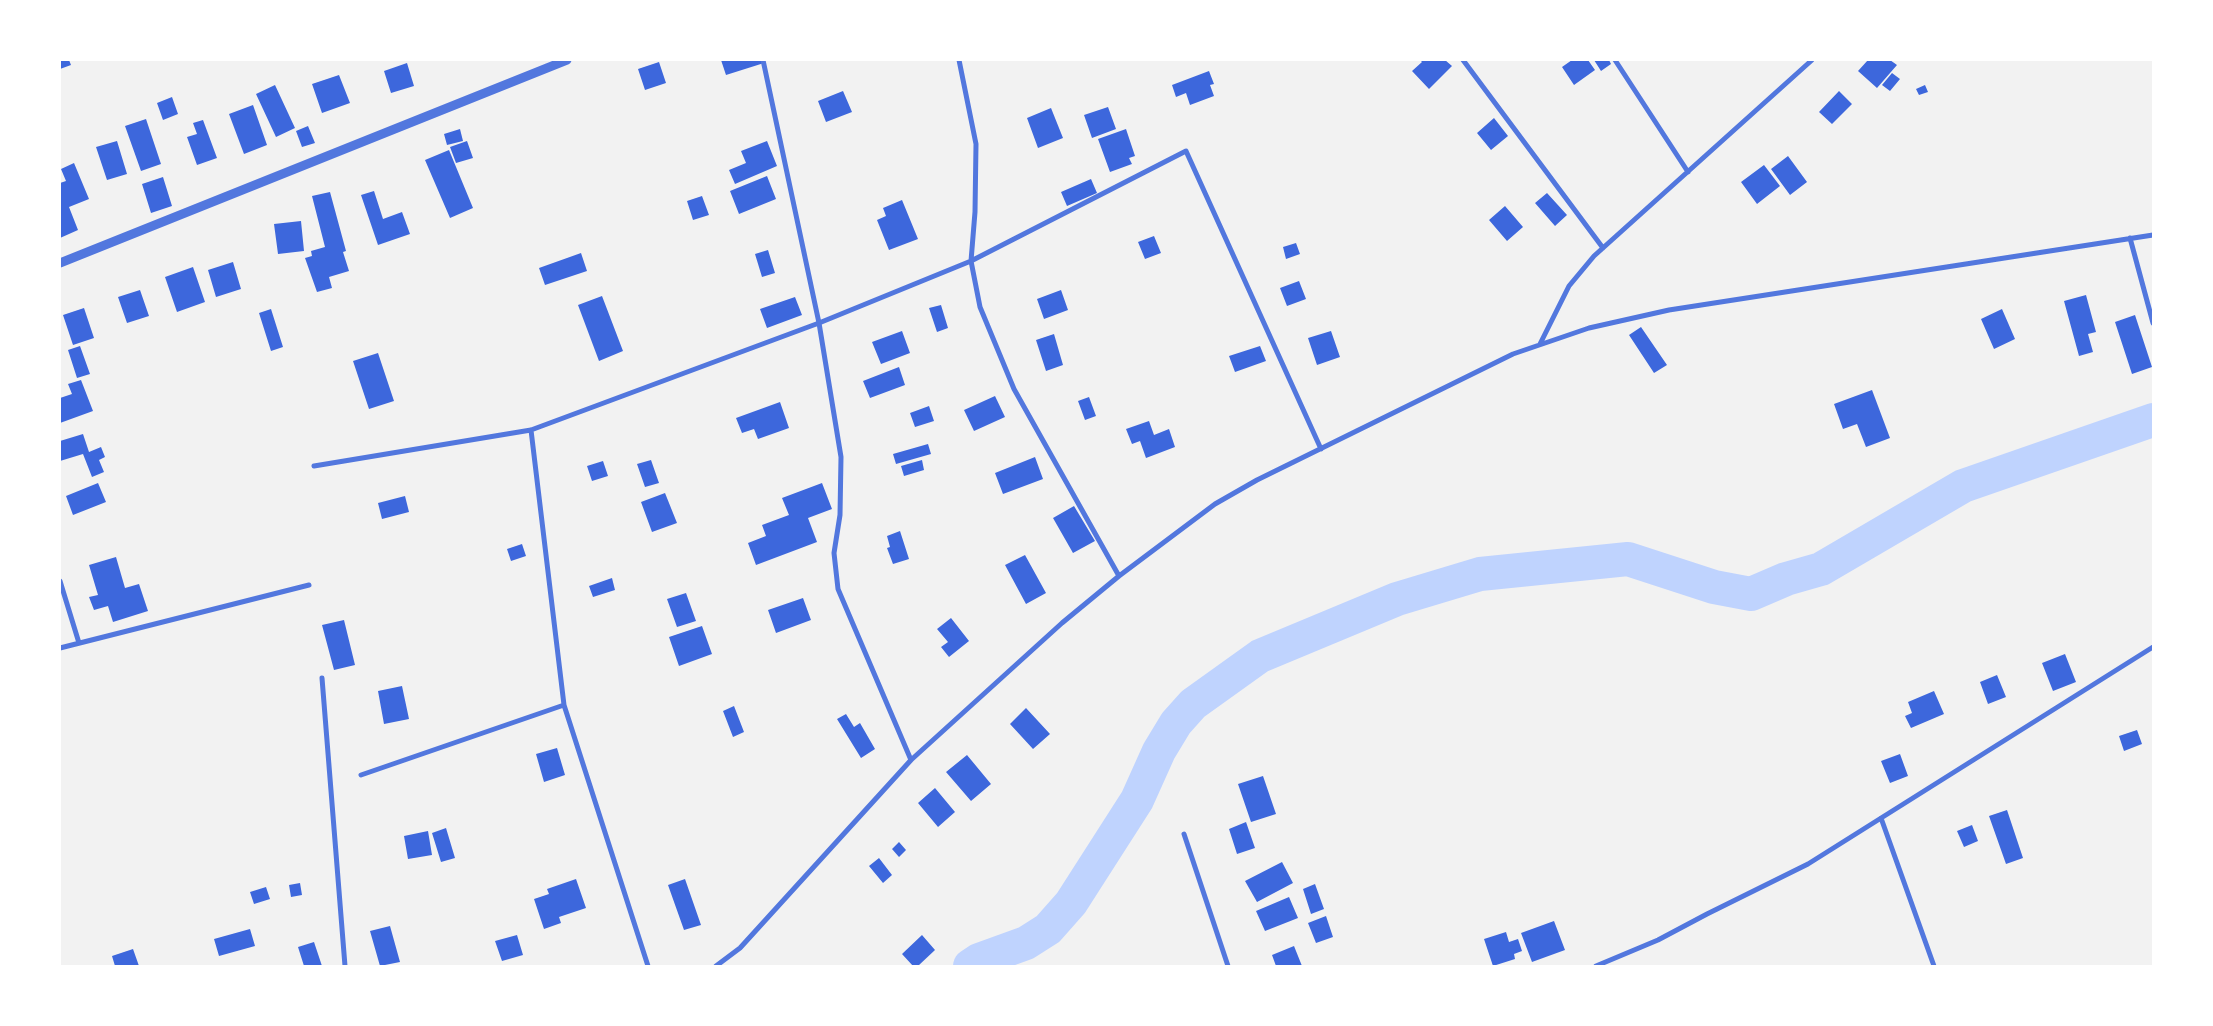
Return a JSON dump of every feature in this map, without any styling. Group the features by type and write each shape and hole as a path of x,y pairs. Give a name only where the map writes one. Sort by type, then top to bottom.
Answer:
{"street":[{"path":"60,262 567,60"},
{"path":"763,60 820,323 841,457 840,515 834,553 838,589 910,760"},
{"path":"959,60 976,144 975,212 971,261 980,307 1014,390 1119,576"},
{"path":"1463,60 1603,248"},
{"path":"1615,60 1688,172"},
{"path":"1540,344 1569,286 1603,248 1812,60"},
{"path":"314,466 531,430 820,323 971,261 1186,152 1321,449"},
{"path":"716,966 740,948 910,760 1062,623 1119,576 1215,504 1257,480 1513,354 1589,328 1669,310 2153,235"},
{"path":"2130,238 2153,322"},
{"path":"531,430 564,705 648,966"},
{"path":"60,581 79,643"},
{"path":"60,648 309,585"},
{"path":"1596,966 1658,940 1808,864 2153,647"},
{"path":"322,678 345,966"},
{"path":"361,775 564,705"},
{"path":"1881,818 1934,966"},
{"path":"1184,834 1228,966"}],"building":[{"path":"60,60 69,60 71,65 60,69"},
{"path":"721,60 763,60 764,63 726,75"},
{"path":"1420,60 1445,60 1452,66 1429,89 1412,71 1422,62"},
{"path":"1572,60 1588,60 1595,70 1574,85 1562,67"},
{"path":"1594,60 1609,60 1611,64 1601,71"},
{"path":"1868,60 1890,60 1897,65 1877,88 1858,71"},
{"path":"659,62 666,83 645,90 638,69"},
{"path":"407,63 414,86 391,93 384,71"},
{"path":"1209,71 1214,84 1210,85 1214,96 1190,105 1186,93 1176,97 1172,85"},
{"path":"1892,73 1900,79 1890,91 1882,85"},
{"path":"339,75 350,103 322,113 312,84"},
{"path":"275,85 295,128 276,137 256,94"},
{"path":"1925,85 1928,92 1919,95 1916,89"},
{"path":"843,91 852,112 826,122 818,101"},
{"path":"1839,91 1852,104 1832,124 1819,112"},
{"path":"172,97 178,114 163,120 157,103"},
{"path":"253,105 267,145 244,154 229,114"},
{"path":"1108,107 1116,129 1092,138 1084,115"},
{"path":"1051,108 1063,138 1038,148 1027,118"},
{"path":"1494,118 1508,136 1491,150 1477,133"},
{"path":"146,119 161,164 141,171 125,126"},
{"path":"203,120 217,158 197,165 187,137 197,134 193,123"},
{"path":"308,126 315,143 302,147 296,131"},
{"path":"460,129 463,141 447,145 444,134"},
{"path":"1126,129 1135,156 1129,158 1132,164 1110,172 1098,139"},
{"path":"117,141 127,174 107,180 96,147"},
{"path":"467,141 473,158 456,163 450,147"},
{"path":"767,141 777,166 735,184 729,170 746,163 741,151"},
{"path":"449,150 473,208 450,218 425,160"},
{"path":"1788,156 1807,182 1790,195 1771,169"},
{"path":"74,163 89,199 69,207 78,230 60,238 60,183 66,181 61,169"},
{"path":"1764,165 1780,186 1757,204 1741,182"},
{"path":"767,176 776,199 739,214 730,191"},
{"path":"163,177 172,206 151,213 142,184"},
{"path":"1091,179 1097,193 1067,206 1061,192"},
{"path":"374,191 383,219 402,212 410,234 378,245 361,195"},
{"path":"330,192 346,251 343,252 349,271 329,277 332,288 317,292 305,258 312,256 311,251 325,247 312,196"},
{"path":"1547,193 1567,215 1555,226 1535,203"},
{"path":"702,196 709,215 693,220 687,201"},
{"path":"902,200 918,239 889,250 877,220 886,216 883,208"},
{"path":"1505,206 1523,227 1507,241 1489,220"},
{"path":"301,221 304,251 278,254 274,224"},
{"path":"1154,236 1161,253 1145,259 1138,242"},
{"path":"1296,243 1300,254 1286,259 1283,247"},
{"path":"768,250 775,273 762,277 755,254"},
{"path":"581,253 587,271 545,285 539,268"},
{"path":"233,262 241,289 216,297 208,270"},
{"path":"193,267 205,302 177,312 165,277"},
{"path":"1299,281 1306,299 1287,306 1280,288"},
{"path":"140,290 149,316 127,323 118,297"},
{"path":"1061,290 1068,310 1044,319 1037,299"},
{"path":"2086,295 2096,332 2088,334 2093,352 2079,356 2064,301"},
{"path":"602,296 623,351 599,361 578,305"},
{"path":"795,297 802,315 767,328 760,309"},
{"path":"941,305 948,328 937,332 929,308"},
{"path":"84,308 94,338 73,345 63,315"},
{"path":"271,309 283,347 271,351 259,313"},
{"path":"2002,309 2015,339 1994,349 1981,319"},
{"path":"2135,315 2152,367 2132,374 2115,322"},
{"path":"1641,327 1667,365 1654,373 1629,335"},
{"path":"902,331 910,353 881,364 872,342"},
{"path":"1331,331 1340,357 1317,365 1308,338"},
{"path":"1054,334 1063,365 1046,371 1036,340"},
{"path":"80,346 90,374 77,378 68,350"},
{"path":"1260,346 1266,361 1235,372 1229,356"},
{"path":"378,353 394,401 369,409 353,361"},
{"path":"899,367 905,385 870,398 863,381"},
{"path":"81,380 93,411 60,423 60,398 72,394 68,384"},
{"path":"1872,390 1890,438 1866,447 1857,424 1843,429 1834,404"},
{"path":"995,396 1005,417 974,431 964,410"},
{"path":"1089,397 1096,416 1085,420 1078,401"},
{"path":"780,402 789,428 758,439 754,429 742,433 736,418"},
{"path":"929,406 934,421 915,427 910,413"},
{"path":"1149,421 1154,435 1169,429 1175,447 1146,458 1140,441 1132,444 1126,429"},
{"path":"83,434 89,452 101,447 105,457 99,460 104,472 92,477 83,454 60,461 60,441"},
{"path":"928,444 931,454 896,464 893,454"},
{"path":"1035,457 1043,479 1003,494 995,473"},
{"path":"651,460 659,483 645,487 637,464"},
{"path":"922,460 924,470 904,476 901,466"},
{"path":"603,461 608,476 592,481 587,466"},
{"path":"98,483 106,502 73,515 66,496"},
{"path":"822,483 832,509 808,518 817,542 756,565 748,543 766,536 762,525 789,515 782,498"},
{"path":"665,493 677,523 652,532 641,502"},
{"path":"405,496 409,512 382,519 378,503"},
{"path":"1074,506 1095,541 1073,553 1053,518"},
{"path":"900,531 909,559 893,564 887,548 890,547 887,536"},
{"path":"522,544 526,556 511,561 507,549"},
{"path":"1025,555 1046,593 1026,604 1005,565"},
{"path":"116,557 125,588 139,584 148,611 113,622 108,606 94,610 89,597 98,595 89,565"},
{"path":"612,578 615,590 593,597 589,586"},
{"path":"686,593 696,621 677,627 667,599"},
{"path":"803,598 811,620 776,633 768,610"},
{"path":"951,618 969,641 949,657 941,647 948,642 937,629"},
{"path":"344,620 355,665 334,670 322,625"},
{"path":"702,626 712,654 679,666 669,637"},
{"path":"2065,654 2076,682 2053,691 2042,663"},
{"path":"1997,675 2006,697 1988,704 1980,682"},
{"path":"402,686 409,719 384,724 378,691"},
{"path":"1934,691 1944,714 1911,728 1905,716 1912,713 1908,702"},
{"path":"734,706 744,732 733,737 723,711"},
{"path":"1026,708 1050,734 1033,749 1010,724"},
{"path":"846,714 854,727 860,723 875,749 861,758 837,719"},
{"path":"2137,730 2142,744 2124,751 2119,736"},
{"path":"557,748 565,775 544,782 536,754"},
{"path":"1900,754 1908,776 1890,783 1881,761"},
{"path":"967,755 991,784 971,801 946,772"},
{"path":"1263,776 1276,814 1251,822 1238,784"},
{"path":"935,788 955,812 938,827 918,803"},
{"path":"2007,810 2023,858 2006,864 1989,816"},
{"path":"1246,822 1255,848 1237,854 1229,829"},
{"path":"1972,825 1978,841 1964,847 1957,831"},
{"path":"446,828 455,858 441,862 432,833"},
{"path":"428,831 432,855 408,859 404,836"},
{"path":"899,842 906,850 899,857 892,849"},
{"path":"879,858 892,875 883,883 869,866"},
{"path":"1282,862 1293,883 1257,902 1245,881"},
{"path":"576,879 586,908 559,917 561,923 544,929 534,899 549,894 547,889"},
{"path":"685,879 701,925 684,930 668,885"},
{"path":"300,883 302,895 291,897 289,885"},
{"path":"1315,884 1324,909 1311,914 1303,889"},
{"path":"266,887 270,899 254,904 250,892"},
{"path":"1289,897 1298,918 1265,931 1256,911"},
{"path":"1326,916 1333,937 1316,943 1308,923"},
{"path":"1554,921 1565,950 1532,962 1521,933"},
{"path":"390,926 400,962 380,966 370,931"},
{"path":"250,929 255,946 219,956 214,939"},
{"path":"1506,932 1509,942 1518,939 1522,951 1514,954 1515,959 1493,966 1484,939"},
{"path":"517,935 523,955 502,961 495,941"},
{"path":"922,935 935,950 918,966 913,966 902,954"},
{"path":"314,942 322,966 304,966 298,947"},
{"path":"1294,946 1302,966 1276,966 1272,955"},
{"path":"133,949 139,966 115,966 112,956"}],"waterway":[{"path":"970,966 979,960 1026,943 1048,929 1071,903 1137,800 1159,751 1176,723 1193,704 1260,656 1397,599 1480,574 1628,559 1714,587 1751,594 1786,579 1821,569 1963,486 2153,420"}]}
